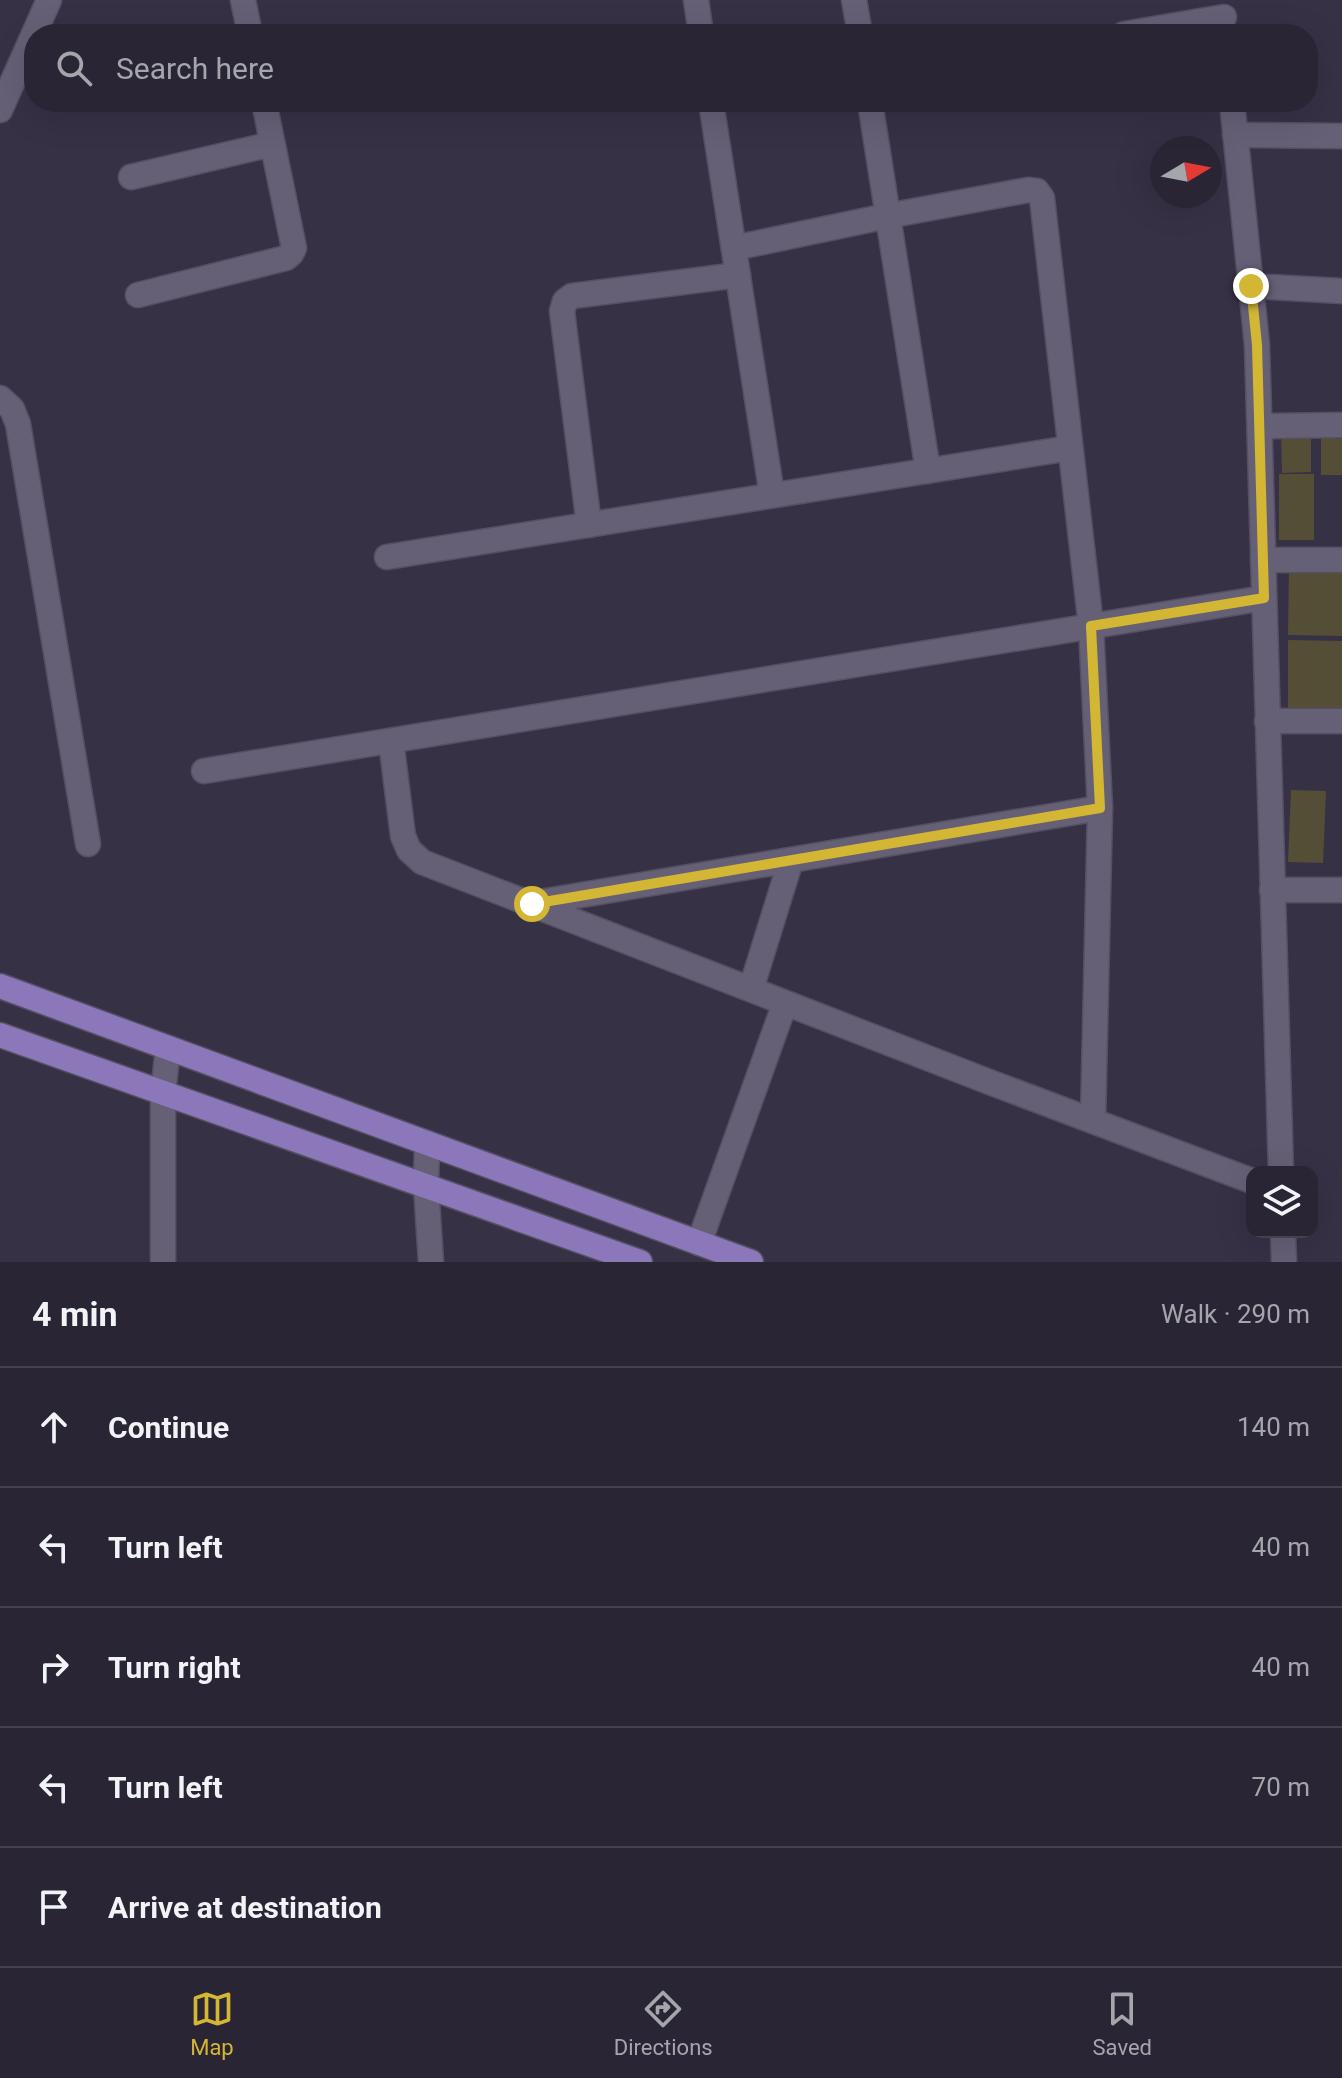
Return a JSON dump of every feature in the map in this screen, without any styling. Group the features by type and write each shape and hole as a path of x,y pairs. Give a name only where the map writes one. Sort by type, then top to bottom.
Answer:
{"main road":[{"path":"0,986 751,1262"},
{"path":"0,1035 640,1262"}],"street":[{"path":"38,24 49,0"},
{"path":"243,0 248,24"},
{"path":"696,0 700,24"},
{"path":"854,0 858,24"},
{"path":"1183,24 1224,17"},
{"path":"0,110 24,56"},
{"path":"138,295 286,258 291,254 294,248 266,112"},
{"path":"713,112 772,495"},
{"path":"871,112 928,471"},
{"path":"1233,112 1257,345 1281,1166"},
{"path":"1235,135 1342,136"},
{"path":"131,177 272,144"},
{"path":"734,248 1028,190 1037,191 1042,198 1091,626 1100,808 1093,1121"},
{"path":"589,525 562,311 565,301 572,296 738,275"},
{"path":"1251,286 1342,291"},
{"path":"0,398 12,409 18,424 88,844"},
{"path":"1260,426 1342,425"},
{"path":"387,557 1070,448"},
{"path":"1263,560 1342,560"},
{"path":"204,771 1264,598"},
{"path":"1267,721 1342,721"},
{"path":"391,741 403,836 409,850 422,862 1246,1179"},
{"path":"532,904 1100,808"},
{"path":"751,989 791,860"},
{"path":"1272,890 1342,890"},
{"path":"699,1243 785,1003"},
{"path":"163,1262 163,1093 168,1048"},
{"path":"427,1143 426,1186 431,1262"},
{"path":"1283,1238 1284,1262"}],"building":[{"path":"1281,427 1311,427 1311,472 1282,473"},
{"path":"1321,427 1342,427 1342,475 1321,475"},
{"path":"1279,474 1314,474 1314,540 1279,540"},
{"path":"1289,565 1342,566 1342,636 1288,635"},
{"path":"1288,640 1342,641 1342,711 1288,710"},
{"path":"1291,790 1326,791 1323,863 1288,862"}],"route":[{"path":"532,904 1100,808 1091,626 1264,598 1257,345 1251,286"}]}
